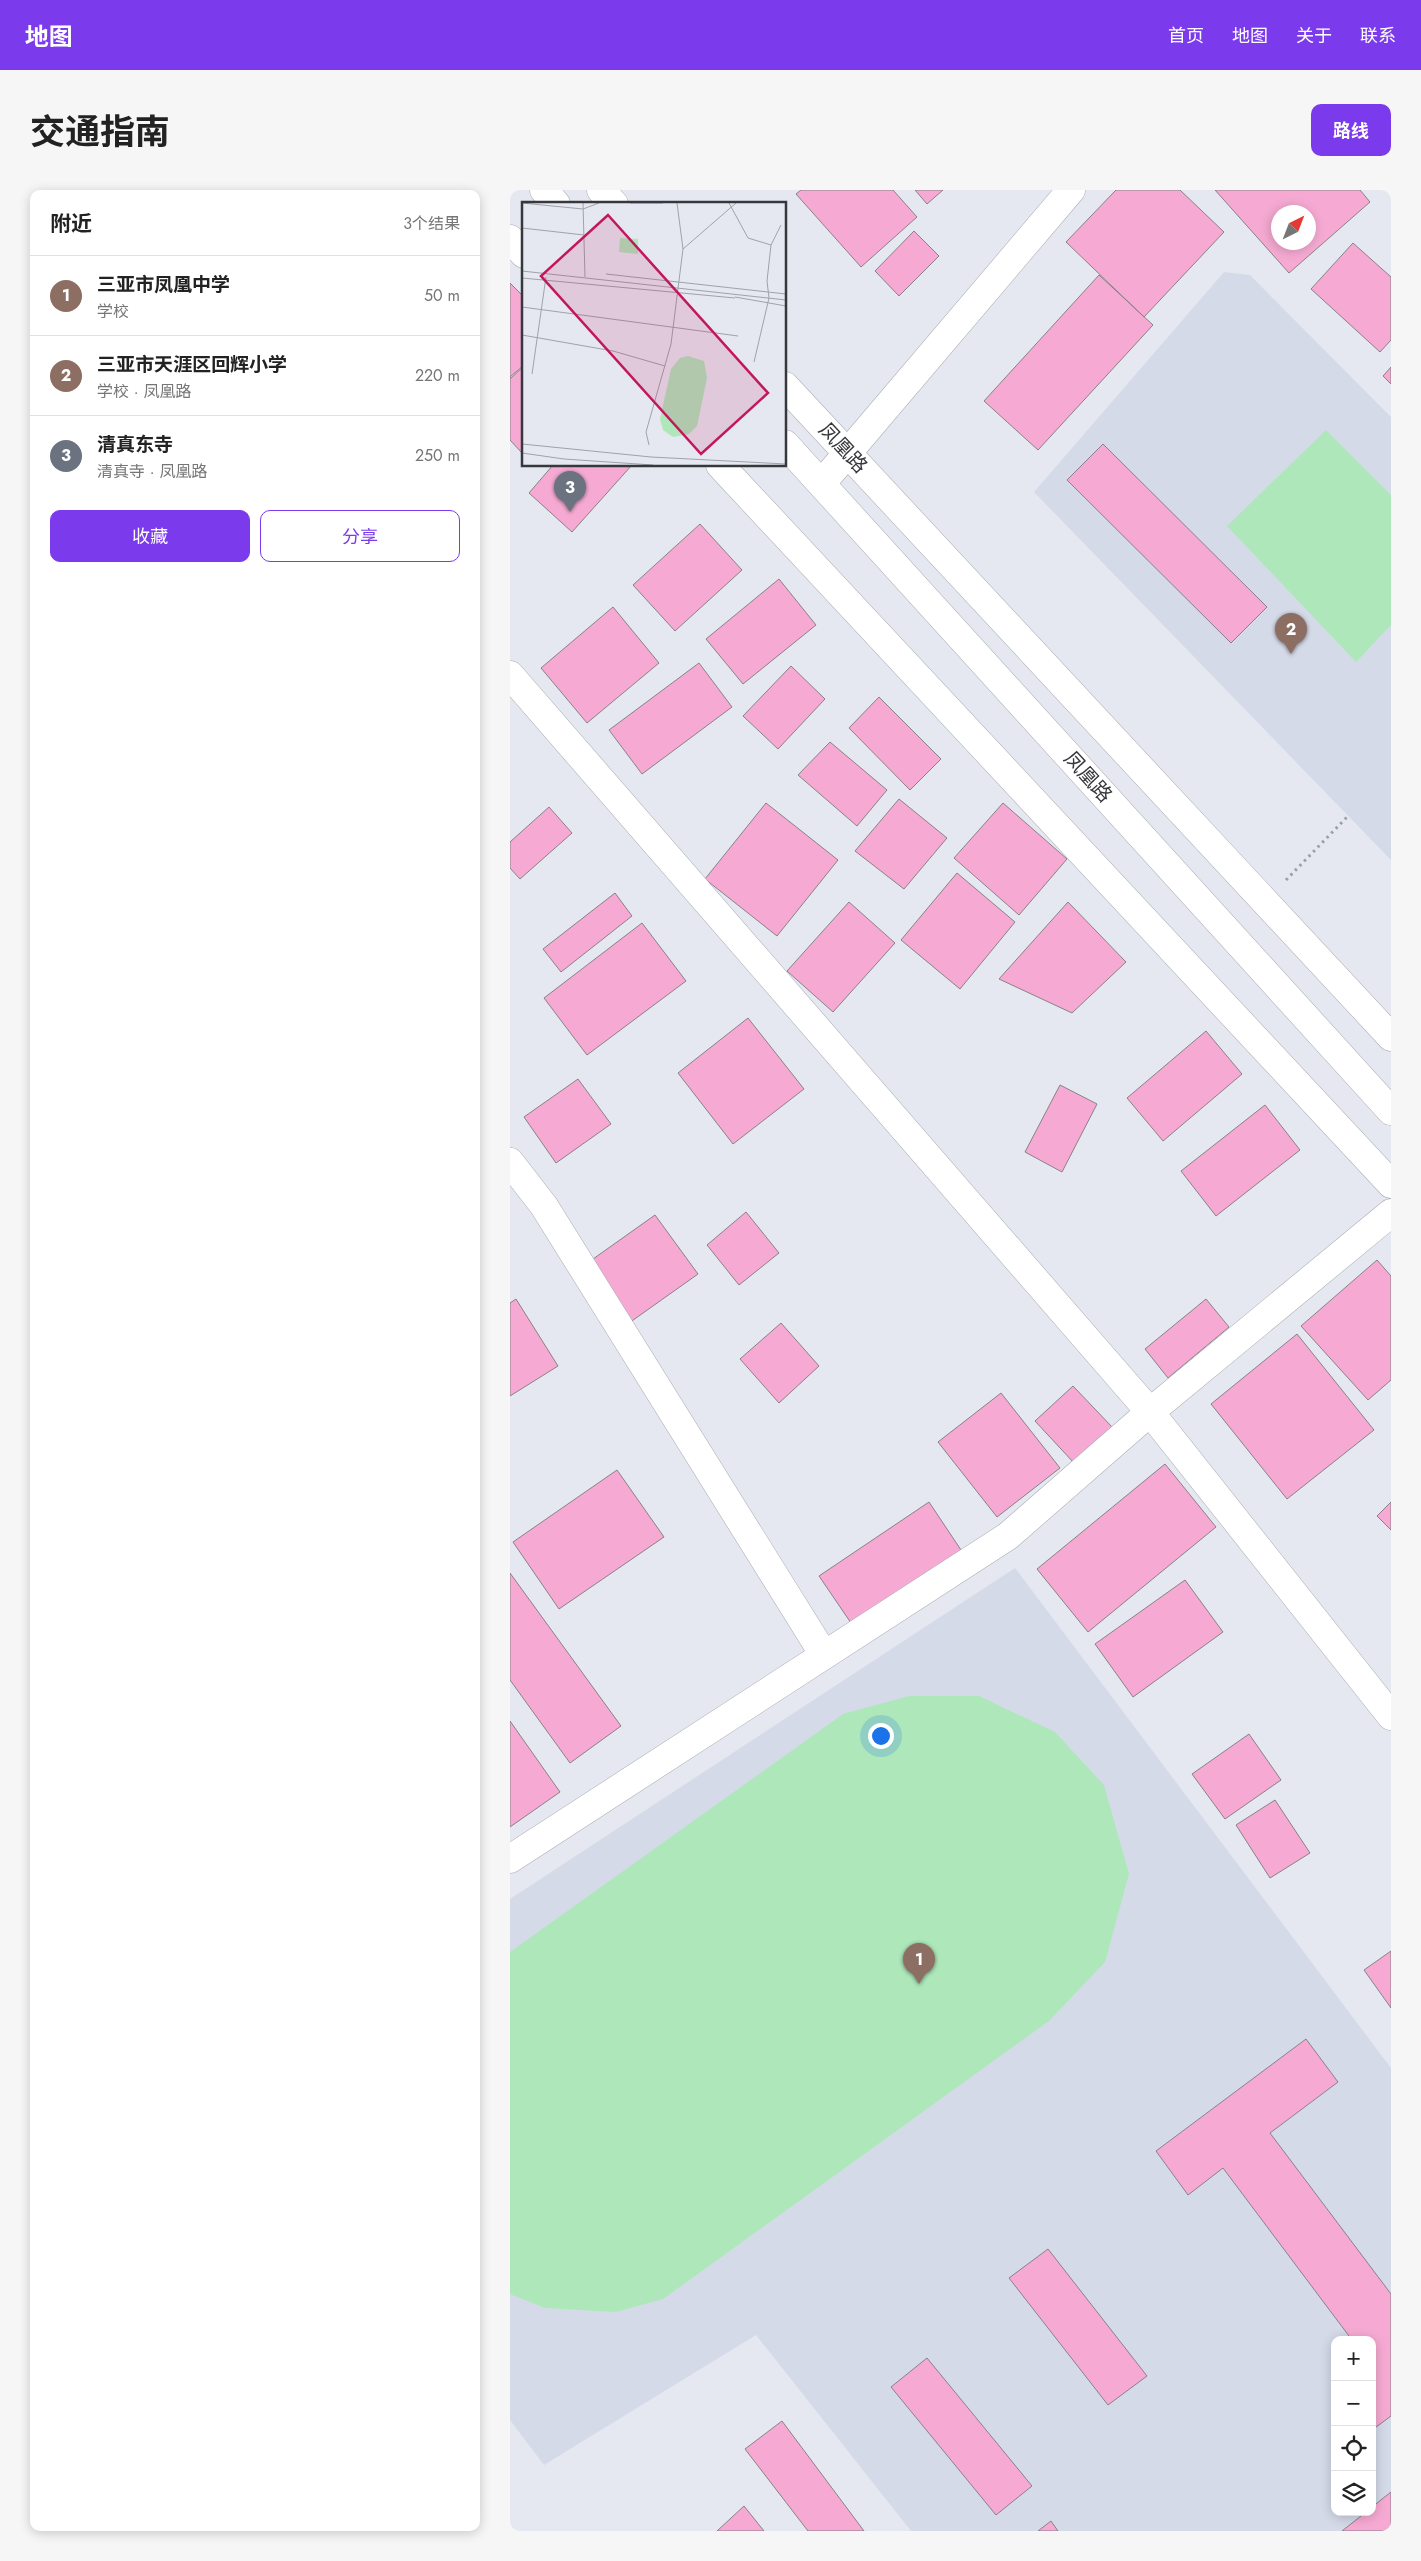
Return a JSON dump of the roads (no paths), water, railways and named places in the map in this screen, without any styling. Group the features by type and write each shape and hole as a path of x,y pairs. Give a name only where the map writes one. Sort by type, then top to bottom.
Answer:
{"main road":[{"path":"544,190 554,202"},
{"path":"602,190 612,202"},
{"path":"822,483 1071,190"},
{"name":"凤凰路","path":"786,387 1391,1037"},
{"name":"凤凰路","path":"786,445 1391,1111"},
{"path":"721,466 1391,1184"},
{"path":"510,675 1150,1412 1391,1716"},
{"path":"510,1162 544,1206 824,1655"},
{"path":"510,1859 1008,1536 1150,1412 1391,1213"}],"place":[{"name":"清真东寺","path":"570,512"},
{"name":"三亚市天涯区回辉小学","path":"1291,654"},
{"name":"三亚市凤凰中学","path":"919,1984"}]}
